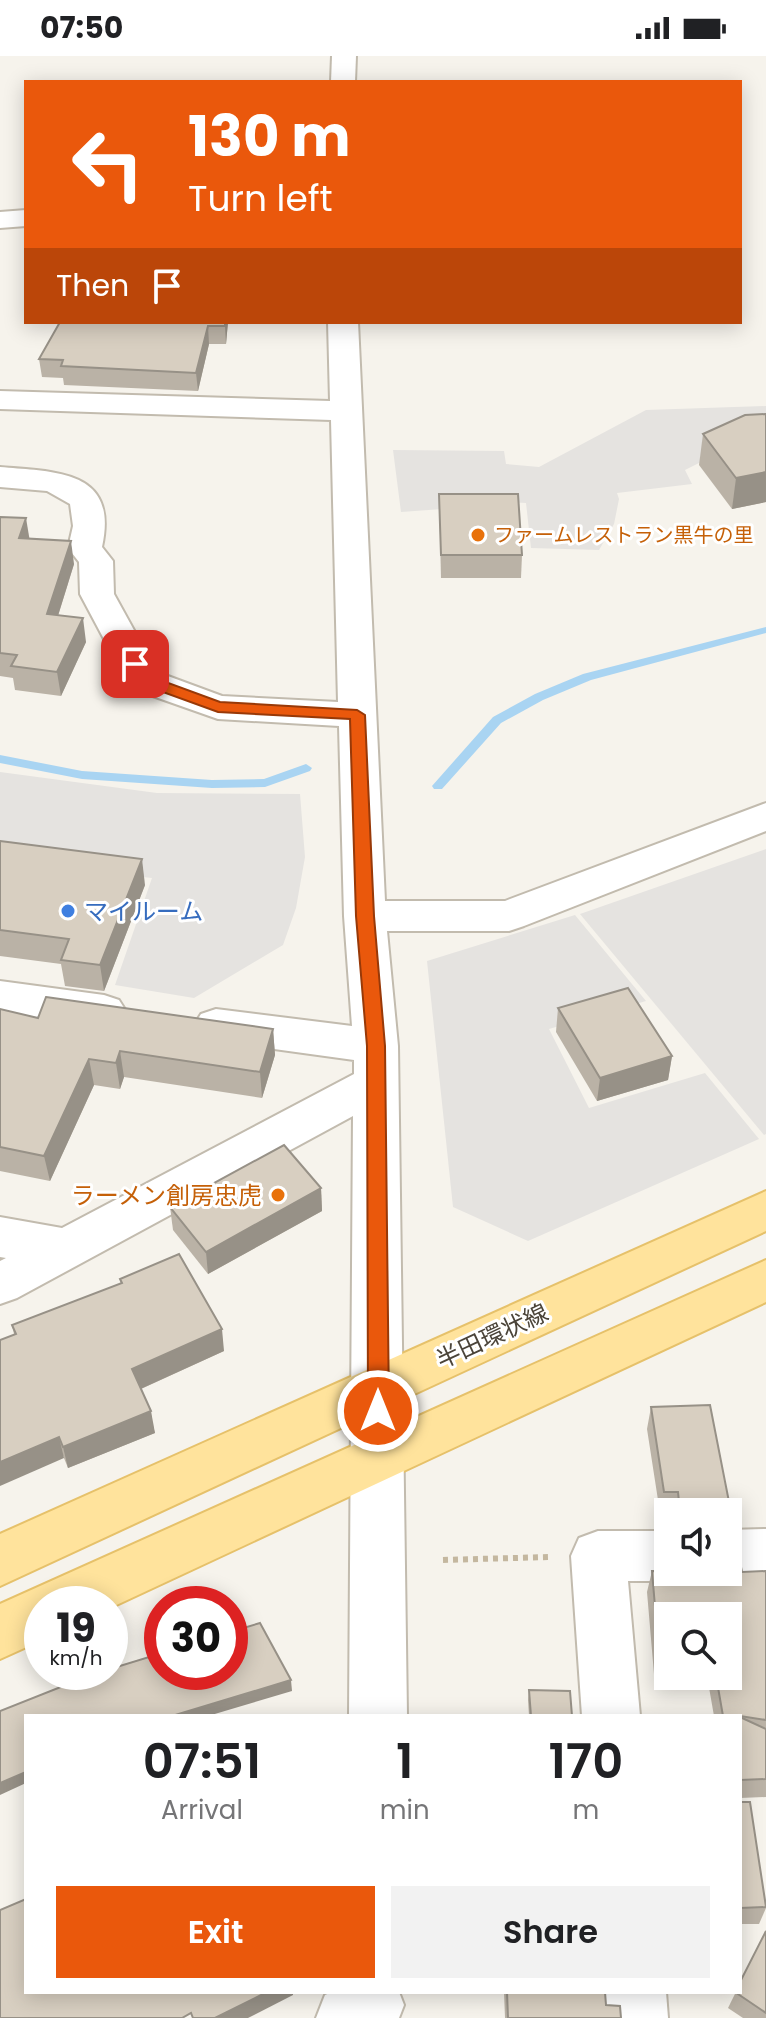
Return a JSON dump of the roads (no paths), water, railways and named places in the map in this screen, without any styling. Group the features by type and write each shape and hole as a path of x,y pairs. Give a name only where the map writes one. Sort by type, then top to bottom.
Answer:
{"main road":[{"name":"半田環状線","path":"0,1561 766,1210"},
{"path":"99,1586 766,1280"},
{"path":"0,1632 24,1621"}],"street":[{"path":"343,80 344,56"},
{"path":"0,220 24,218"},
{"path":"343,324 365,916 376,1064 378,1714"},
{"path":"0,400 346,411"},
{"path":"0,477 55,482 86,499 90,526 85,548 96,561 97,594 143,680 218,707 357,715"},
{"path":"365,916 509,916 766,816"},
{"path":"0,997 157,1018 376,1064"},
{"path":"0,1284 376,1064"},
{"path":"0,1237 65,1248"},
{"path":"742,1555 766,1554"},
{"path":"611,1714 598,1556 654,1556"},
{"path":"634,1994 636,2018"}],"waterway":[{"path":"438,786 497,720 539,697 587,677 766,630"},
{"path":"0,759 82,775 212,784 265,783 306,768"}],"place":[{"name":"ファームレストラン黒牛の里","path":"478,535"},
{"name":"マイルーム","path":"68,911"},
{"name":"ラーメン創房忠虎","path":"278,1195"}]}
